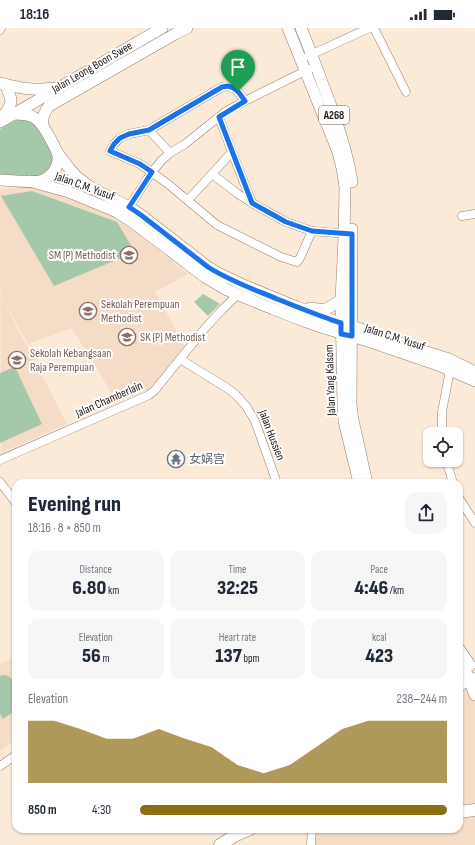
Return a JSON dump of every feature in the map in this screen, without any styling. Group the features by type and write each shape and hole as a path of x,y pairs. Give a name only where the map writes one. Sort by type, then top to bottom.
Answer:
{"highway":[{"path":"463,812 475,810"},
{"path":"220,845 231,833"}],"main road":[{"name":"Jalan Leong Boon Swee","path":"0,121 162,28"},
{"name":"Jalan Leong Boon Swee","path":"43,125 42,119 46,109 49,106 187,28"},
{"name":"A268","path":"288,28 301,59 311,68"},
{"name":"A268","path":"301,28 312,54 311,68 338,152 345,187 348,234 346,330"},
{"path":"2,83 41,90 59,87"},
{"path":"0,121 11,103 11,97 2,83"},
{"path":"14,114 28,115 35,118 43,125"},
{"name":"Jalan C.M. Yusuf","path":"43,125 57,152 76,176 90,187 129,207 141,215 208,267 218,273 241,284 297,306 346,330 475,381"},
{"path":"0,180 42,180 54,172 57,167 57,152"},
{"name":"Jalan C.M. Yusuf","path":"29,181 69,192 117,212 205,277 227,290 291,316 449,359 475,372"},
{"name":"A268","path":"346,330 341,300 348,234"},
{"path":"297,306 325,310 341,300"},
{"name":"Jalan Yang Kalsom","path":"346,330 343,407 344,421 358,479"},
{"name":"Jalan Yang Kalsom","path":"346,330 353,420 366,479"},
{"path":"463,656 473,673 475,695"},
{"path":"463,664 473,673"}],"street":[{"path":"301,59 371,28"},
{"path":"374,28 406,92"},
{"path":"129,207 152,172 170,153 185,144 219,117 245,101 311,68"},
{"path":"245,101 233,87 222,87 149,130 129,134 120,138 110,151 140,164 152,172 217,225 281,257 297,262 312,231"},
{"path":"219,117 252,203"},
{"path":"149,130 170,153"},
{"path":"188,200 232,152"},
{"path":"212,174 238,194 286,222 312,231 348,234"},
{"path":"462,216 475,214"},
{"name":"Jalan Chamberlain","path":"0,460 149,395 155,390 207,325 238,294"},
{"name":"Jalan Hussien","path":"180,359 227,388 241,399 255,421 276,479"},
{"path":"442,427 442,412 450,370"},
{"path":"448,467 452,479"},
{"path":"0,482 12,498"},
{"path":"463,504 475,523"},
{"path":"463,684 473,673"},
{"path":"0,766 12,758"},
{"path":"311,845 312,833"}],"shaded area":[{"name":"Sekolah Perempuan Methodist","path":"29,187 79,199 118,218 188,274 155,292 185,346 150,389 117,402 72,328 28,344 1,296 67,424 1,453 0,189"},
{"path":"12,658 12,743 0,751 0,665"},
{"path":"473,685 475,689 475,845 316,845 316,833 463,833 463,691"}],"green space":[{"path":"18,119 28,120 38,125 53,153 54,160 50,167 44,173 37,176 0,175 0,129"},
{"path":"32,191 117,222 135,252 54,286 1,196"},
{"path":"203,294 220,304 208,316 194,302"},
{"path":"15,367 42,424 0,443 0,373"},
{"path":"0,676 8,676 12,679 12,713 3,719 0,714"}],"place":[{"name":"SM (P) Methodist","path":"129,255"},
{"name":"Sekolah Perempuan Methodist","path":"88,311"},
{"name":"SK (P) Methodist","path":"127,337"},
{"name":"Sekolah Kebangsaan Raja Perempuan","path":"17,360"},
{"name":"女娲宫","path":"176,459"}],"route":[{"path":"222,87 233,87 238,91 245,101 219,117 252,203 286,222 312,231 322,233 352,234 352,336 341,334 341,323 241,284 218,273 129,207 152,172 140,164 110,151 114,144 120,138 129,134 149,130 222,87"}]}
